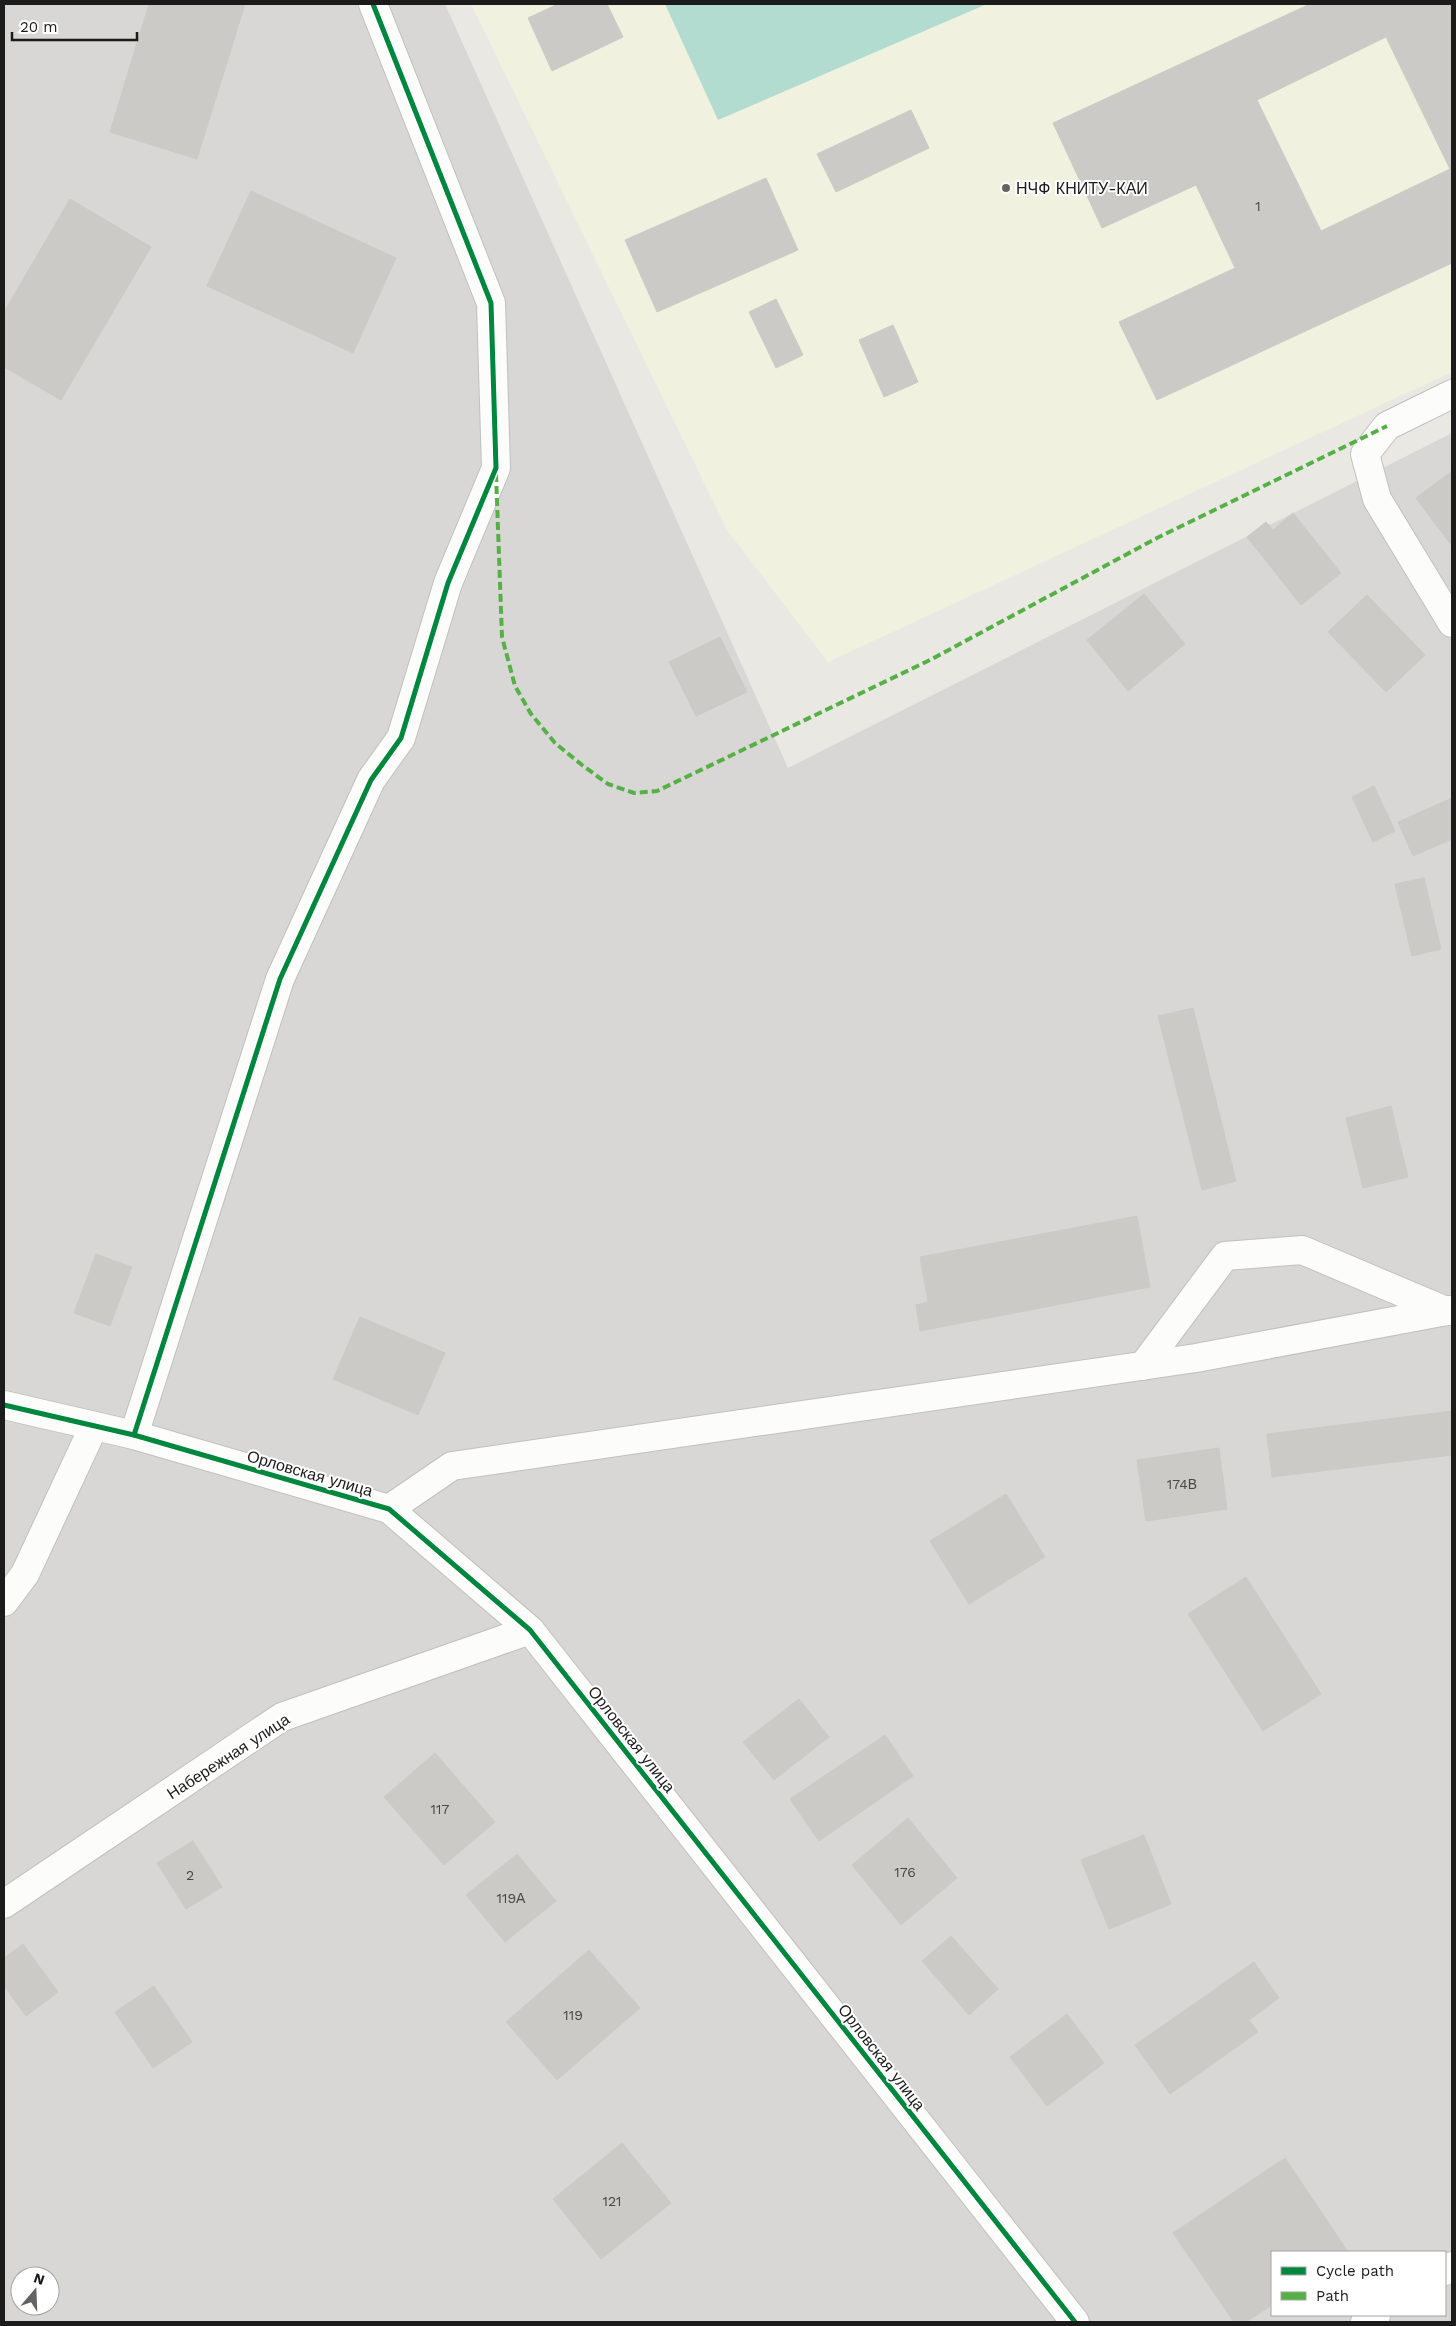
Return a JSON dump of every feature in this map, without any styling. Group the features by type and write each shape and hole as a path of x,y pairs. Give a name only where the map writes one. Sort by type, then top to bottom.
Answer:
{"street":[{"path":"134,1435 280,979 371,780 401,738 448,583 496,468 491,303 373,4"},
{"path":"1452,394 1387,426 1365,454 1377,499 1452,623"},
{"path":"1143,1366 1225,1256 1302,1250 1450,1308"},
{"path":"389,1509 452,1466 1143,1366 1450,1308"},
{"name":"Орловская улица","path":"4,1406 134,1435 389,1509 530,1630 1075,2322"},
{"path":"4,1602 25,1574 94,1426"},
{"name":"Набережная улица","path":"4,1904 282,1718 530,1630"}],"shaded area":[{"path":"4,4 445,4 788,768 1452,433 1452,2322 4,2322"},
{"name":"НЧФ КНИТУ-КАИ","path":"471,4 1452,4 1452,372 828,662 727,530"},
{"path":"665,4 987,4 718,120"}],"building":[{"path":"149,4 245,4 197,159 110,132"},
{"path":"558,4 607,4 623,37 552,71 528,18"},
{"path":"1310,4 1452,4 1452,263 1157,400 1119,322 1235,268 1196,185 1102,228 1053,123","holes":["1386,37 1450,169 1321,231 1257,100"]},
{"path":"911,110 929,148 836,192 817,154"},
{"path":"766,178 798,250 657,312 625,240"},
{"path":"251,191 396,258 353,353 207,286"},
{"path":"70,199 151,247 61,400 4,367 4,312"},
{"path":"776,299 803,355 776,368 749,312"},
{"path":"893,325 918,382 884,397 859,340"},
{"path":"1452,471 1452,546 1416,498"},
{"path":"1293,513 1341,573 1301,605 1247,537 1266,522 1273,530"},
{"path":"1144,594 1185,644 1128,691 1087,640"},
{"path":"1367,595 1425,655 1386,692 1328,632"},
{"path":"720,637 747,692 696,716 669,662"},
{"path":"1374,786 1395,831 1373,842 1352,797"},
{"path":"1452,798 1452,839 1413,856 1398,822"},
{"path":"1424,878 1441,949 1412,956 1395,884"},
{"path":"1193,1008 1236,1181 1202,1190 1158,1016"},
{"path":"1391,1106 1408,1177 1363,1188 1346,1118"},
{"path":"1137,1216 1150,1287 920,1331 916,1305 928,1302 920,1257"},
{"path":"96,1254 132,1267 110,1326 74,1313"},
{"path":"360,1317 445,1353 418,1415 333,1379"},
{"path":"1452,1411 1452,1455 1272,1477 1267,1434"},
{"path":"1219,1448 1227,1509 1146,1521 1137,1460"},
{"path":"1006,1494 1045,1557 969,1604 930,1541"},
{"path":"1246,1577 1321,1694 1263,1731 1188,1614"},
{"path":"799,1699 829,1737 774,1780 743,1742"},
{"path":"885,1735 913,1776 819,1841 790,1799"},
{"path":"435,1753 495,1822 444,1865 384,1797"},
{"path":"908,1818 957,1878 901,1925 852,1865"},
{"path":"1144,1835 1171,1904 1109,1929 1081,1860"},
{"path":"193,1841 222,1887 186,1909 157,1863"},
{"path":"517,1854 556,1901 505,1942 466,1895"},
{"path":"951,1936 998,1989 969,2015 922,1961"},
{"path":"23,1944 58,1992 26,2016 4,1986 4,1958"},
{"path":"589,1950 640,2008 557,2080 506,2022"},
{"path":"1254,1962 1279,1998 1249,2020 1258,2032 1170,2094 1135,2045"},
{"path":"154,1986 192,2042 153,2068 115,2012"},
{"path":"1067,2014 1104,2063 1047,2106 1010,2057"},
{"path":"622,2143 671,2203 601,2259 553,2199"},
{"path":"1285,2158 1347,2251 1271,2251 1271,2306 1246,2322 1234,2322 1173,2233"}],"marked path":[{"path":"496,474 502,637 515,686 531,714 555,743 608,784 634,793 657,791 930,660 1157,538 1387,426"}],"cycle path":[{"path":"134,1435 280,979 371,780 401,738 448,583 496,468 491,303 373,4"},
{"path":"4,1405 134,1435 389,1509 530,1630 1075,2322"}],"place":[{"name":"НЧФ КНИТУ-КАИ","path":"1006,188"}]}
